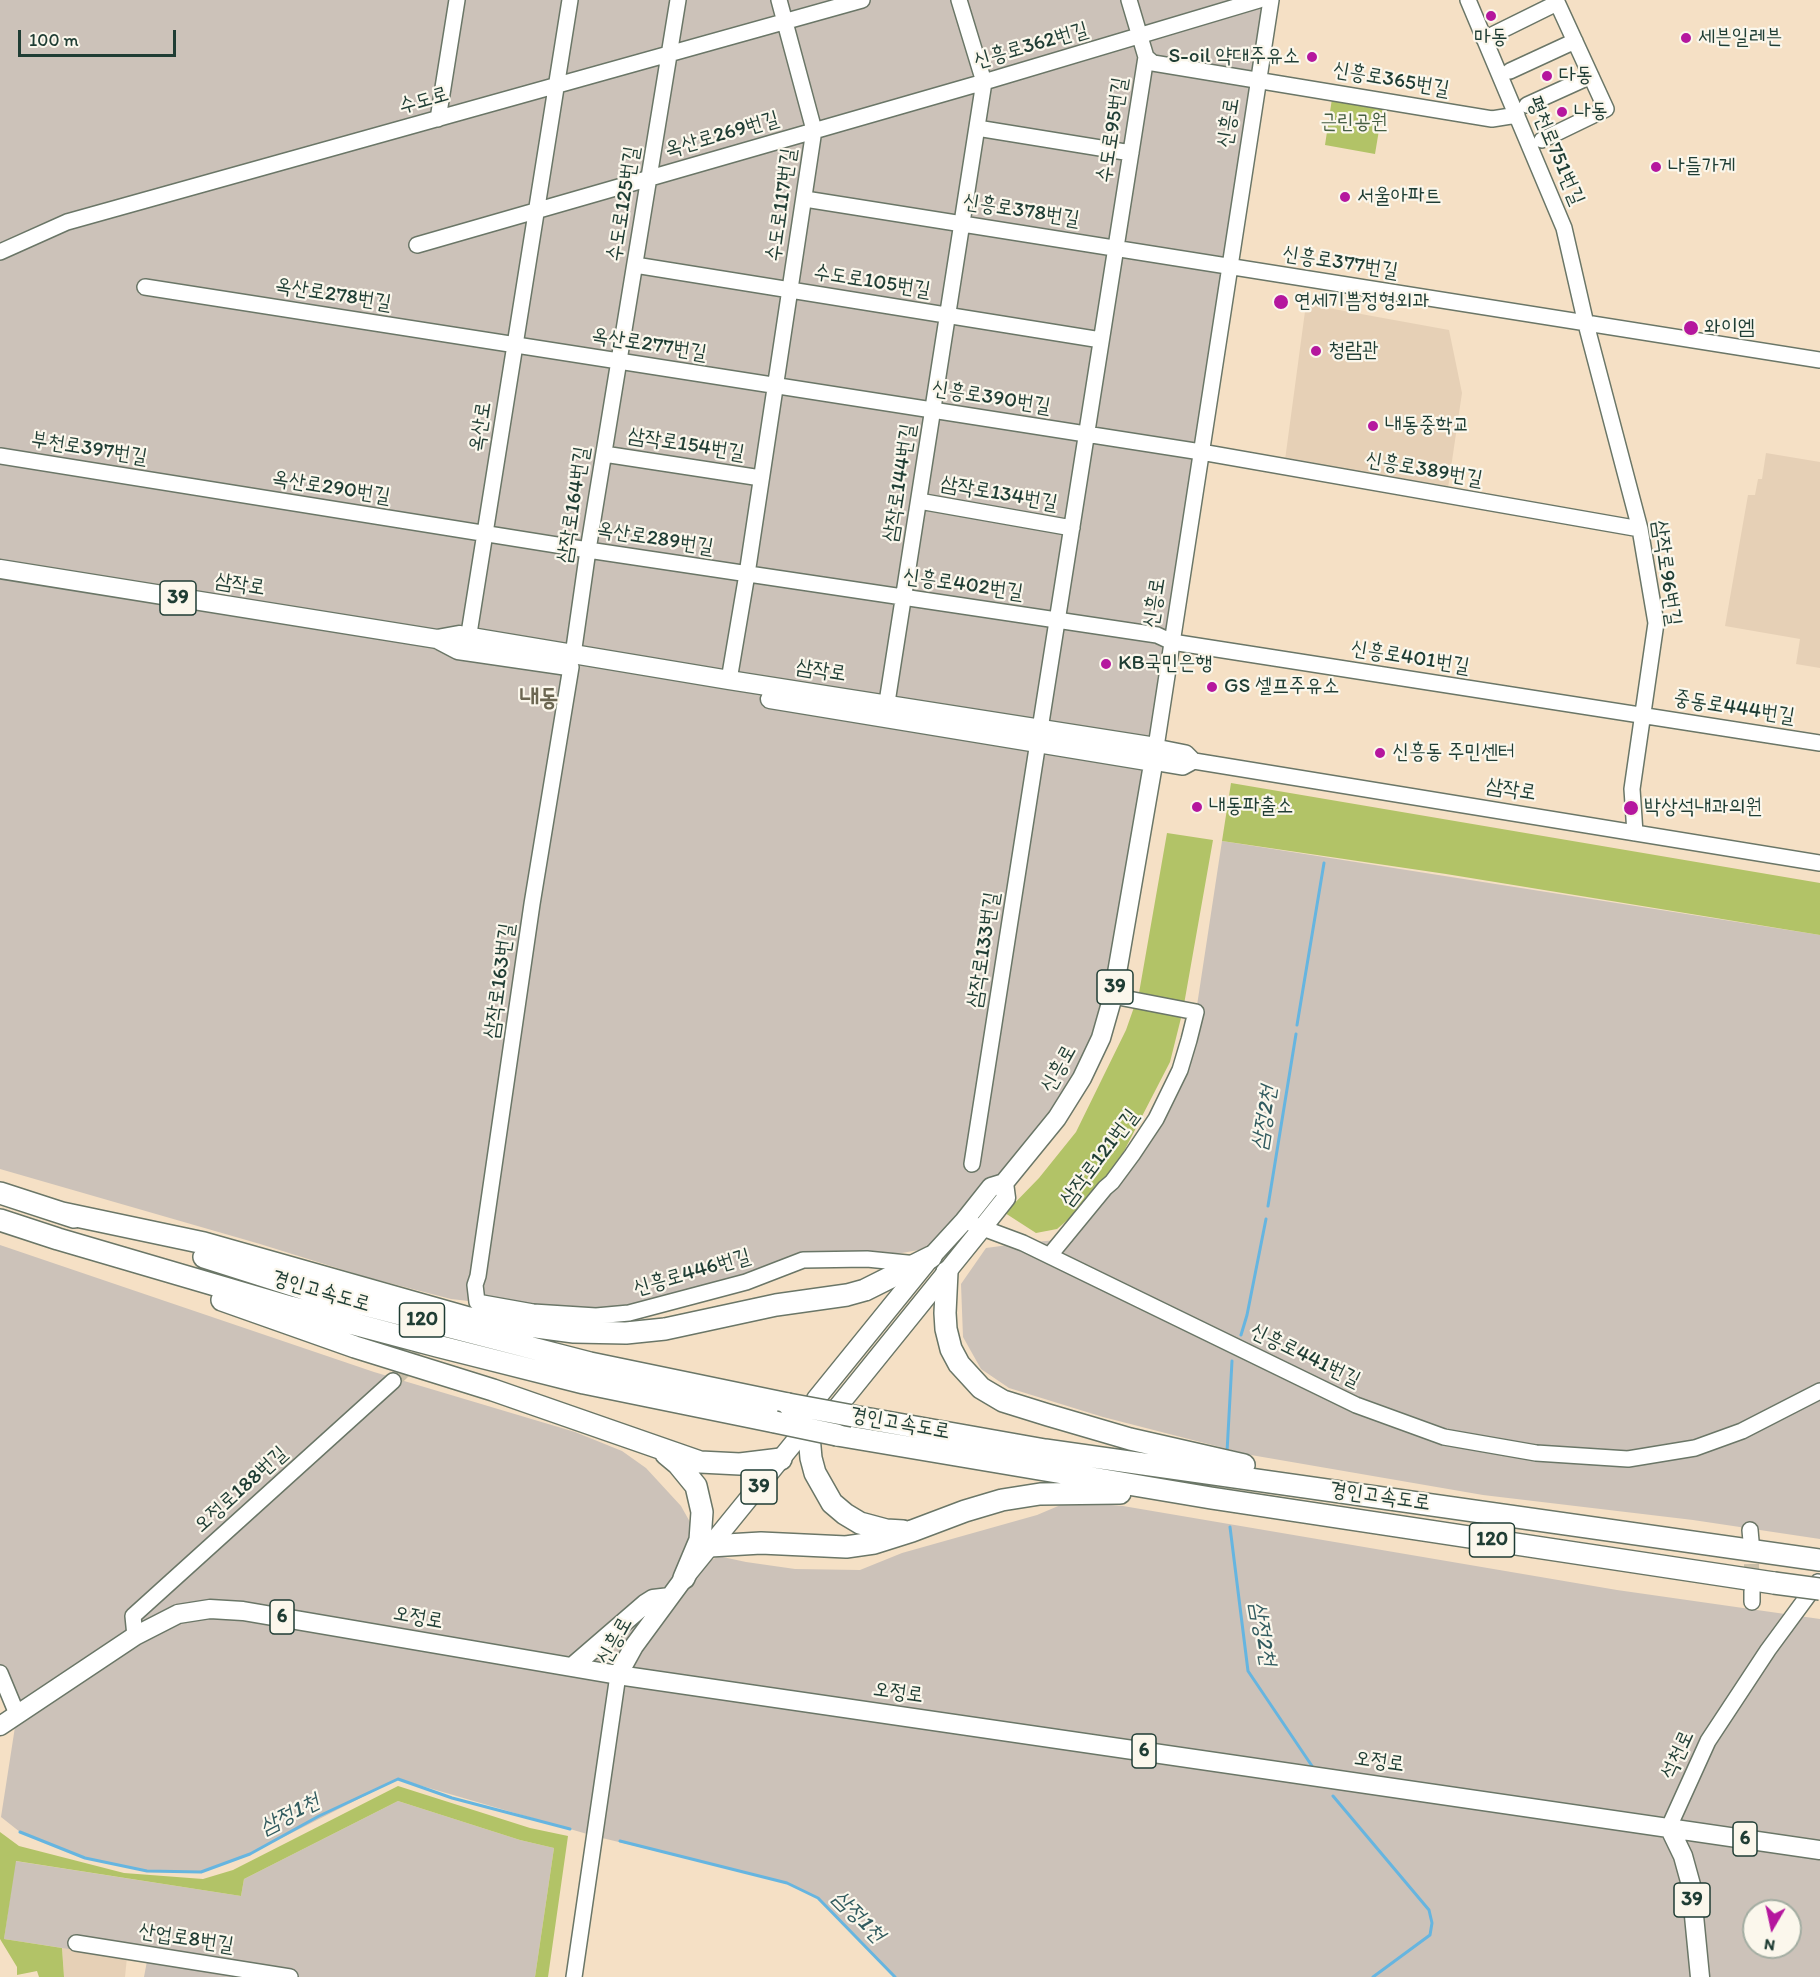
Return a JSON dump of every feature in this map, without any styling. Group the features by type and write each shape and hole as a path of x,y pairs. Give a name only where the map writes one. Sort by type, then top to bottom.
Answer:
{"highway":[{"name":"경인고속도로","path":"0,1193 311,1291 590,1363 788,1404 1046,1450 1820,1560"},
{"path":"62,1213 204,1243 469,1318 574,1332 626,1333 665,1329 776,1305 846,1295 866,1290 924,1260"},
{"name":"경인고속도로","path":"0,1220 290,1307 437,1346 584,1383 837,1435 1211,1498 1820,1589"},
{"path":"58,1239 280,1321 428,1371 493,1390 700,1462 755,1463 781,1459"},
{"path":"947,1272 945,1313 951,1349 970,1377 981,1388 1003,1401 1131,1439 1373,1496"},
{"path":"811,1422 811,1458 815,1473 832,1503 860,1523 886,1530 912,1531"},
{"path":"658,1449 678,1464 696,1486 702,1512 700,1540 684,1578"},
{"path":"711,1546 761,1544 846,1547 874,1544 964,1511 1002,1500 1040,1494 1118,1493 1211,1498"}],"main road":[{"name":"삼작로","path":"0,569 437,639 458,650 468,644 1154,755"},
{"name":"삼작로","path":"572,661 729,680 886,711"},
{"name":"신흥로","path":"811,1422 816,1399 924,1260 964,1221 991,1187 1004,1183 1057,1118 1082,1078 1101,1038 1113,996 1154,755"},
{"name":"신흥로","path":"618,1675 634,1646 684,1578 811,1422 836,1409 1006,1198 1004,1183"},
{"path":"572,1667 645,1604 653,1599 670,1597"},
{"name":"오정로","path":"0,1726 135,1636 178,1614 210,1609 243,1611 618,1675 1820,1850"},
{"name":"39","path":"1669,1827 1683,1856 1691,1885 1700,1977"}],"street":[{"path":"438,119 457,0"},
{"name":"옥산로","path":"468,644 570,0"},
{"name":"수도로125번길","path":"620,361 678,0"},
{"name":"수도로117번길","path":"775,386 814,130 779,0"},
{"name":"수도로","path":"0,252 67,222 862,0"},
{"name":"수도로105번길","path":"933,410 984,82 959,0"},
{"name":"수도로95번길","path":"1087,434 1146,57 1129,0"},
{"name":"신흥로362번길","path":"814,130 1259,0"},
{"name":"신흥로","path":"1154,755 1271,0"},
{"name":"평천로751번길","path":"1468,0 1484,39 1522,110 1564,228 1586,324"},
{"path":"1484,39 1557,1 1606,109 1542,140"},
{"path":"1510,71 1575,41"},
{"name":"신흥로365번길","path":"1146,57 1153,63 1492,119 1522,110"},
{"path":"1522,110 1591,76"},
{"path":"977,128 1131,153"},
{"name":"옥산로269번길","path":"537,209 814,130"},
{"name":"신흥로378번길","path":"805,199 1230,266"},
{"path":"417,245 537,209"},
{"name":"수도로117번길","path":"635,265 790,290"},
{"name":"신흥로377번길","path":"1230,266 1820,360"},
{"name":"옥산로278번길","path":"145,287 515,345"},
{"name":"수도로105번길","path":"790,290 947,315"},
{"path":"947,315 1101,340"},
{"name":"삼작로96번길","path":"1586,324 1640,529 1656,623 1632,789 1635,833"},
{"name":"옥산로277번길","path":"515,345 775,386"},
{"name":"삼작로164번길","path":"572,661 620,361"},
{"name":"신흥로390번길","path":"775,386 1201,452"},
{"name":"삼작로154번길","path":"729,680 775,386"},
{"name":"삼작로144번길","path":"886,711 933,410"},
{"name":"삼작로134번길","path":"1039,736 1087,434"},
{"name":"신흥로389번길","path":"1201,452 1640,529"},
{"name":"삼작로154번길","path":"604,454 761,477"},
{"name":"부천로397번길","path":"0,456 170,483"},
{"name":"옥산로290번길","path":"170,483 485,534"},
{"name":"삼작로134번길","path":"919,501 1072,528"},
{"name":"옥산로289번길","path":"485,534 747,574"},
{"name":"신흥로402번길","path":"747,574 1157,635 1172,642"},
{"name":"신흥로401번길","path":"1172,642 1642,715"},
{"name":"삼작로163번길","path":"474,1305 475,1285 532,904 572,661"},
{"name":"중동로444번길","path":"1642,715 1820,743"},
{"name":"삼작로133번길","path":"972,1164 1039,736"},
{"name":"삼작로","path":"1154,755 1184,767 1194,761 1820,863"},
{"name":"삼작로121번길","path":"1050,1255 1112,1182 1156,1119 1180,1070 1196,1012 1113,996"},
{"name":"신흥로441번길","path":"964,1221 1050,1255 1356,1405 1444,1437 1536,1454 1628,1459 1695,1448 1742,1431 1820,1391"},
{"name":"신흥로446번길","path":"474,1305 533,1312 607,1315 629,1313 746,1282 803,1260 924,1260"},
{"name":"오정로188번길","path":"135,1636 133,1616 393,1381"},
{"name":"석천로","path":"1669,1827 1708,1741 1768,1650 1820,1579"},
{"path":"0,1673 17,1714"},
{"name":"신흥로","path":"574,1977 618,1675"},
{"name":"산업로8번길","path":"76,1943 284,1976"}],"shaded area":[{"path":"0,0 1271,0 1113,996 1057,1118 975,1219 919,1250 867,1259 803,1260 629,1313 451,1299 366,1277 0,1169"},
{"name":"내동중학교","path":"1306,304 1449,330 1462,393 1448,488 1285,460"},
{"path":"1766,453 1820,462 1820,668 1796,664 1800,639 1725,626 1748,495 1755,495 1758,479 1762,479"},
{"path":"1222,841 1820,935 1820,1539 1693,1520 1483,1495 1251,1455 1103,1417 1009,1388 981,1369 963,1337 961,1284 986,1248 1057,1240 1092,1205 1175,1086 1196,1012"},
{"path":"0,1245 374,1372 575,1432 622,1451 646,1468 681,1506 700,1540 685,1578 718,1556 795,1569 860,1570 902,1553 1037,1515 1063,1504 1087,1503 1123,1506 1617,1590 1820,1619 1820,1977 895,1977 818,1898 787,1883 594,1836 398,1779 250,1854 201,1872 147,1871 85,1858 20,1832 1,1817 17,1714 0,1673"},
{"path":"398,1801 520,1840 554,1848 535,1977 144,1977 147,1961 4,1939 15,1861 241,1896 244,1879"},
{"path":"62,1946 127,1957 125,1977 64,1977"}],"green space":[{"name":"근린공원","path":"1333,92 1384,100 1375,154 1325,145"},
{"path":"1231,783 1820,883 1820,935 1446,874 1222,841"},
{"path":"1167,833 1213,840 1183,1010 1170,1062 1105,1188 1057,1229 1036,1233 1005,1213 1039,1178 1076,1132 1126,1030 1139,993"},
{"path":"398,1786 530,1828 568,1836 548,1977 535,1977 554,1848 520,1840 398,1801 244,1879 241,1896 16,1861 4,1939 62,1948 64,1977 39,1977 37,1971 17,1975 17,1967 0,1939 0,1832 19,1846 124,1873 203,1879 233,1870"}],"waterway":[{"name":"삼정2천","path":"1297,1025 1324,863"},
{"name":"삼정2천","path":"1268,1206 1296,1034"},
{"name":"삼정2천","path":"1241,1335 1266,1219"},
{"name":"삼정2천","path":"1227,1452 1232,1361"},
{"name":"삼정2천","path":"1230,1527 1248,1671 1312,1766"},
{"name":"삼정1천","path":"20,1832 85,1858 147,1871 201,1872 250,1854 319,1816 398,1779 452,1798 570,1829"},
{"name":"삼정2천","path":"1333,1796 1429,1910 1432,1923 1430,1935 1373,1977"},
{"name":"삼정1천","path":"620,1841 787,1883 818,1898 895,1977"}],"tunnel":[{"path":"393,1381 456,1321"},
{"path":"1751,1541 1752,1589"}],"place":[{"name":"마동","path":"1491,16"},
{"name":"세븐일레븐","path":"1686,38"},
{"name":"S-oil 약대주유소","path":"1312,57"},
{"name":"다동","path":"1547,76"},
{"name":"나동","path":"1562,112"},
{"name":"나들가게","path":"1656,167"},
{"name":"서울아파트","path":"1345,197"},
{"name":"연세기쁨정형외과","path":"1281,302"},
{"name":"와이엠","path":"1691,328"},
{"name":"청람관","path":"1316,351"},
{"name":"내동중학교","path":"1373,426"},
{"name":"KB국민은행","path":"1106,664"},
{"name":"GS 셀프주유소","path":"1212,687"},
{"name":"신흥동 주민센터","path":"1380,753"},
{"name":"내동파출소","path":"1197,807"},
{"name":"박상석내과의원","path":"1631,808"}],"district":[{"name":"내동","path":"539,699"}]}
